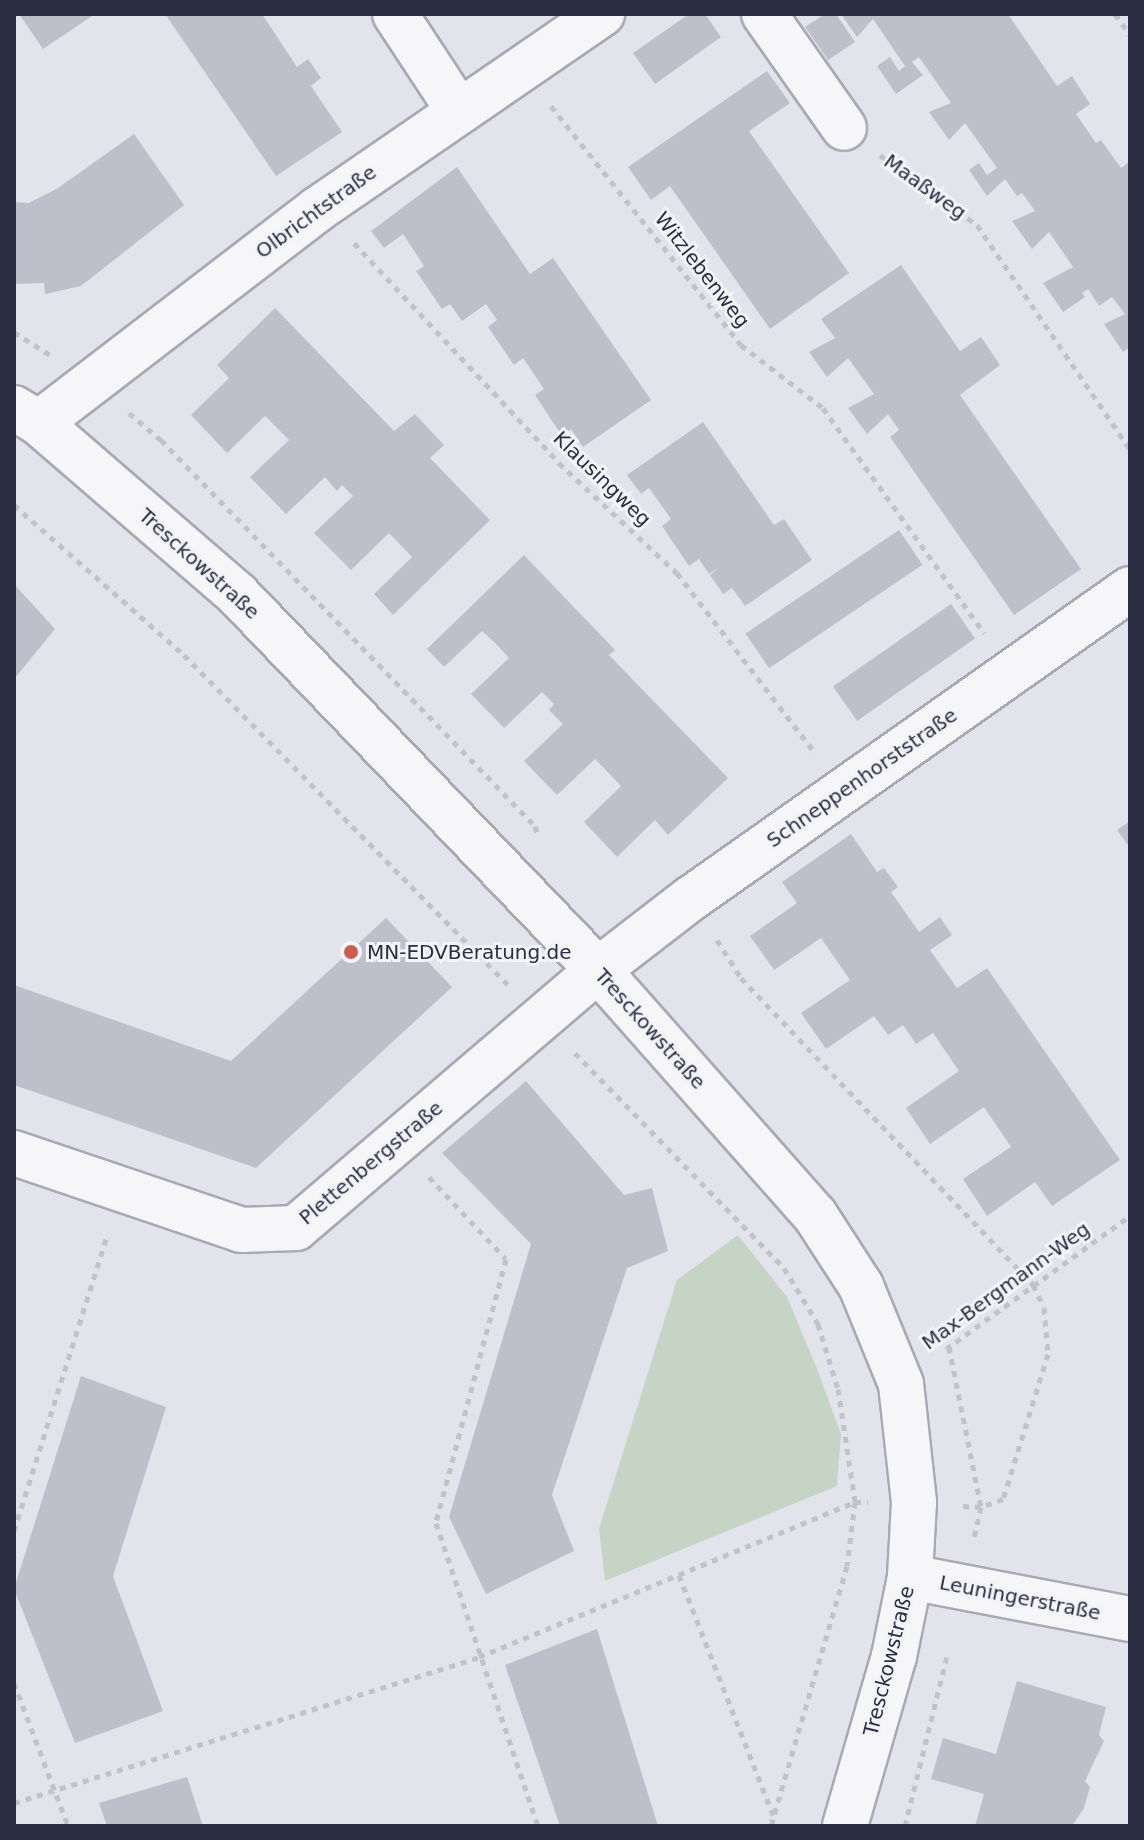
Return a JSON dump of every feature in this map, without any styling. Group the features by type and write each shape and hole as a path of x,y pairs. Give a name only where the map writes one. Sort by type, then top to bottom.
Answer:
{"street":[{"path":"395,14 458,110"},
{"name":"Olbrichtstraße","path":"26,415 458,110 602,14"},
{"path":"764,14 844,128"},
{"name":"Tresckowstraße","path":"26,415 238,595 598,970 815,1215 861,1286 901,1384 914,1502 910,1577 894,1656 845,1826"},
{"name":"Schneppenhorststraße","path":"598,970 690,899 1130,589"},
{"name":"Plettenbergstraße","path":"14,1153 241,1230 296,1228 598,970"},
{"name":"Leuningerstraße","path":"910,1577 1130,1619"}],"path":[{"path":"1115,14 1130,35"},
{"name":"Witzlebenweg","path":"520,67 741,345 823,408 1012,673"},
{"name":"Maaßweg","path":"844,128 977,225 1130,449"},
{"name":"Klausingweg","path":"318,209 419,307 559,463 677,573 843,790"},
{"path":"14,505 184,655 542,1019 784,1268 818,1324 838,1389 855,1502 847,1566 771,1826"},
{"path":"14,1803 479,1657 855,1502 981,1507 1003,1499 1048,1354 1044,1308 1033,1285 741,978 690,899"},
{"path":"396,1142 506,1259 436,1523 538,1826"},
{"path":"14,1531 122,1190"},
{"name":"Max-Bergmann-Weg","path":"901,1384 1130,1216"},
{"path":"905,1826 981,1507 949,1347"},
{"path":"679,1575 774,1816"},
{"path":"14,1683 68,1826"}],"green space":[{"path":"738,1235 787,1297 816,1366 841,1434 837,1486 605,1581 599,1529 677,1280"}],"building":[{"path":"19,14 95,14 43,49"},
{"path":"165,14 262,14 297,67 308,59 321,78 311,86 342,132 276,176"},
{"path":"689,14 705,14 721,37 655,84 633,53"},
{"path":"825,14 836,14 855,42 828,60 805,27"},
{"path":"841,14 1008,14 1057,86 1072,76 1090,104 1076,114 1096,143 1101,140 1121,168 1130,161 1130,347 1123,352 1104,324 1125,314 1112,297 1099,306 1088,289 1082,293 1085,297 1063,312 1043,283 1073,267 1049,232 1032,249 1012,221 1035,211 1022,193 1017,196 1005,179 987,196 969,170 979,163 987,175 997,168 965,123 949,140 929,112 951,103 919,57 912,62 923,75 896,94 877,66 890,57 899,71 905,66 873,19 857,37"},
{"path":"767,71 790,103 749,131 849,273 770,329 670,186 651,200 628,167"},
{"path":"134,134 184,205 81,286 45,294 44,283 14,284 14,202 29,203 58,188"},
{"path":"457,167 530,274 553,258 651,400 583,447 571,429 562,436 535,395 544,389 523,358 514,365 488,327 497,320 486,304 462,321 450,304 442,309 416,271 424,266 403,234 384,248 371,231"},
{"path":"901,265 960,351 981,337 1000,365 960,395 1081,569 1014,615 890,437 899,430 888,414 867,434 848,408 874,394 848,358 827,377 809,352 835,338 821,319"},
{"path":"275,308 394,431 415,414 444,445 430,458 490,520 393,615 374,594 412,557 389,533 351,570 314,533 353,496 342,485 337,491 325,477 286,514 250,477 289,440 265,416 227,453 191,415 229,378 217,365"},
{"path":"703,422 774,525 784,519 812,560 745,606 732,588 723,594 710,575 719,567 709,574 699,559 689,566 662,526 671,519 649,488 641,494 627,475"},
{"path":"899,530 922,565 769,668 746,633"},
{"path":"524,555 615,650 609,655 728,778 668,835 655,820 617,857 584,822 621,786 595,759 557,795 524,761 563,724 549,710 554,704 542,692 504,728 471,694 509,658 496,644 482,631 444,667 427,649"},
{"path":"14,584 55,629 15,678 14,677"},
{"path":"951,604 975,638 857,721 833,687"},
{"path":"1130,821 1130,848 1117,830"},
{"path":"851,834 877,872 884,868 898,887 891,892 919,932 940,917 952,935 930,950 957,988 987,968 1120,1160 1052,1206 1035,1182 987,1216 963,1179 1011,1147 984,1107 930,1144 906,1108 959,1071 933,1033 916,1044 903,1025 888,1035 874,1016 826,1049 801,1013 850,980 821,938 774,970 750,936 797,903 782,882"},
{"path":"386,918 452,987 256,1168 14,1085 14,985 231,1061"},
{"path":"526,1081 624,1195 652,1188 668,1251 627,1268 552,1495 574,1551 486,1594 449,1517 531,1244 442,1153"},
{"path":"81,1376 166,1407 113,1576 163,1711 75,1743 14,1589"},
{"path":"597,1629 658,1826 560,1826 505,1665"},
{"path":"1017,1681 1106,1707 1099,1735 1104,1741 1085,1781 1090,1787 1084,1808 1072,1826 975,1826 984,1794 931,1779 943,1738 996,1754"},
{"path":"187,1777 203,1826 107,1826 99,1803"}],"place":[{"name":"MN-EDVBeratung.de","path":"351,952"}]}
